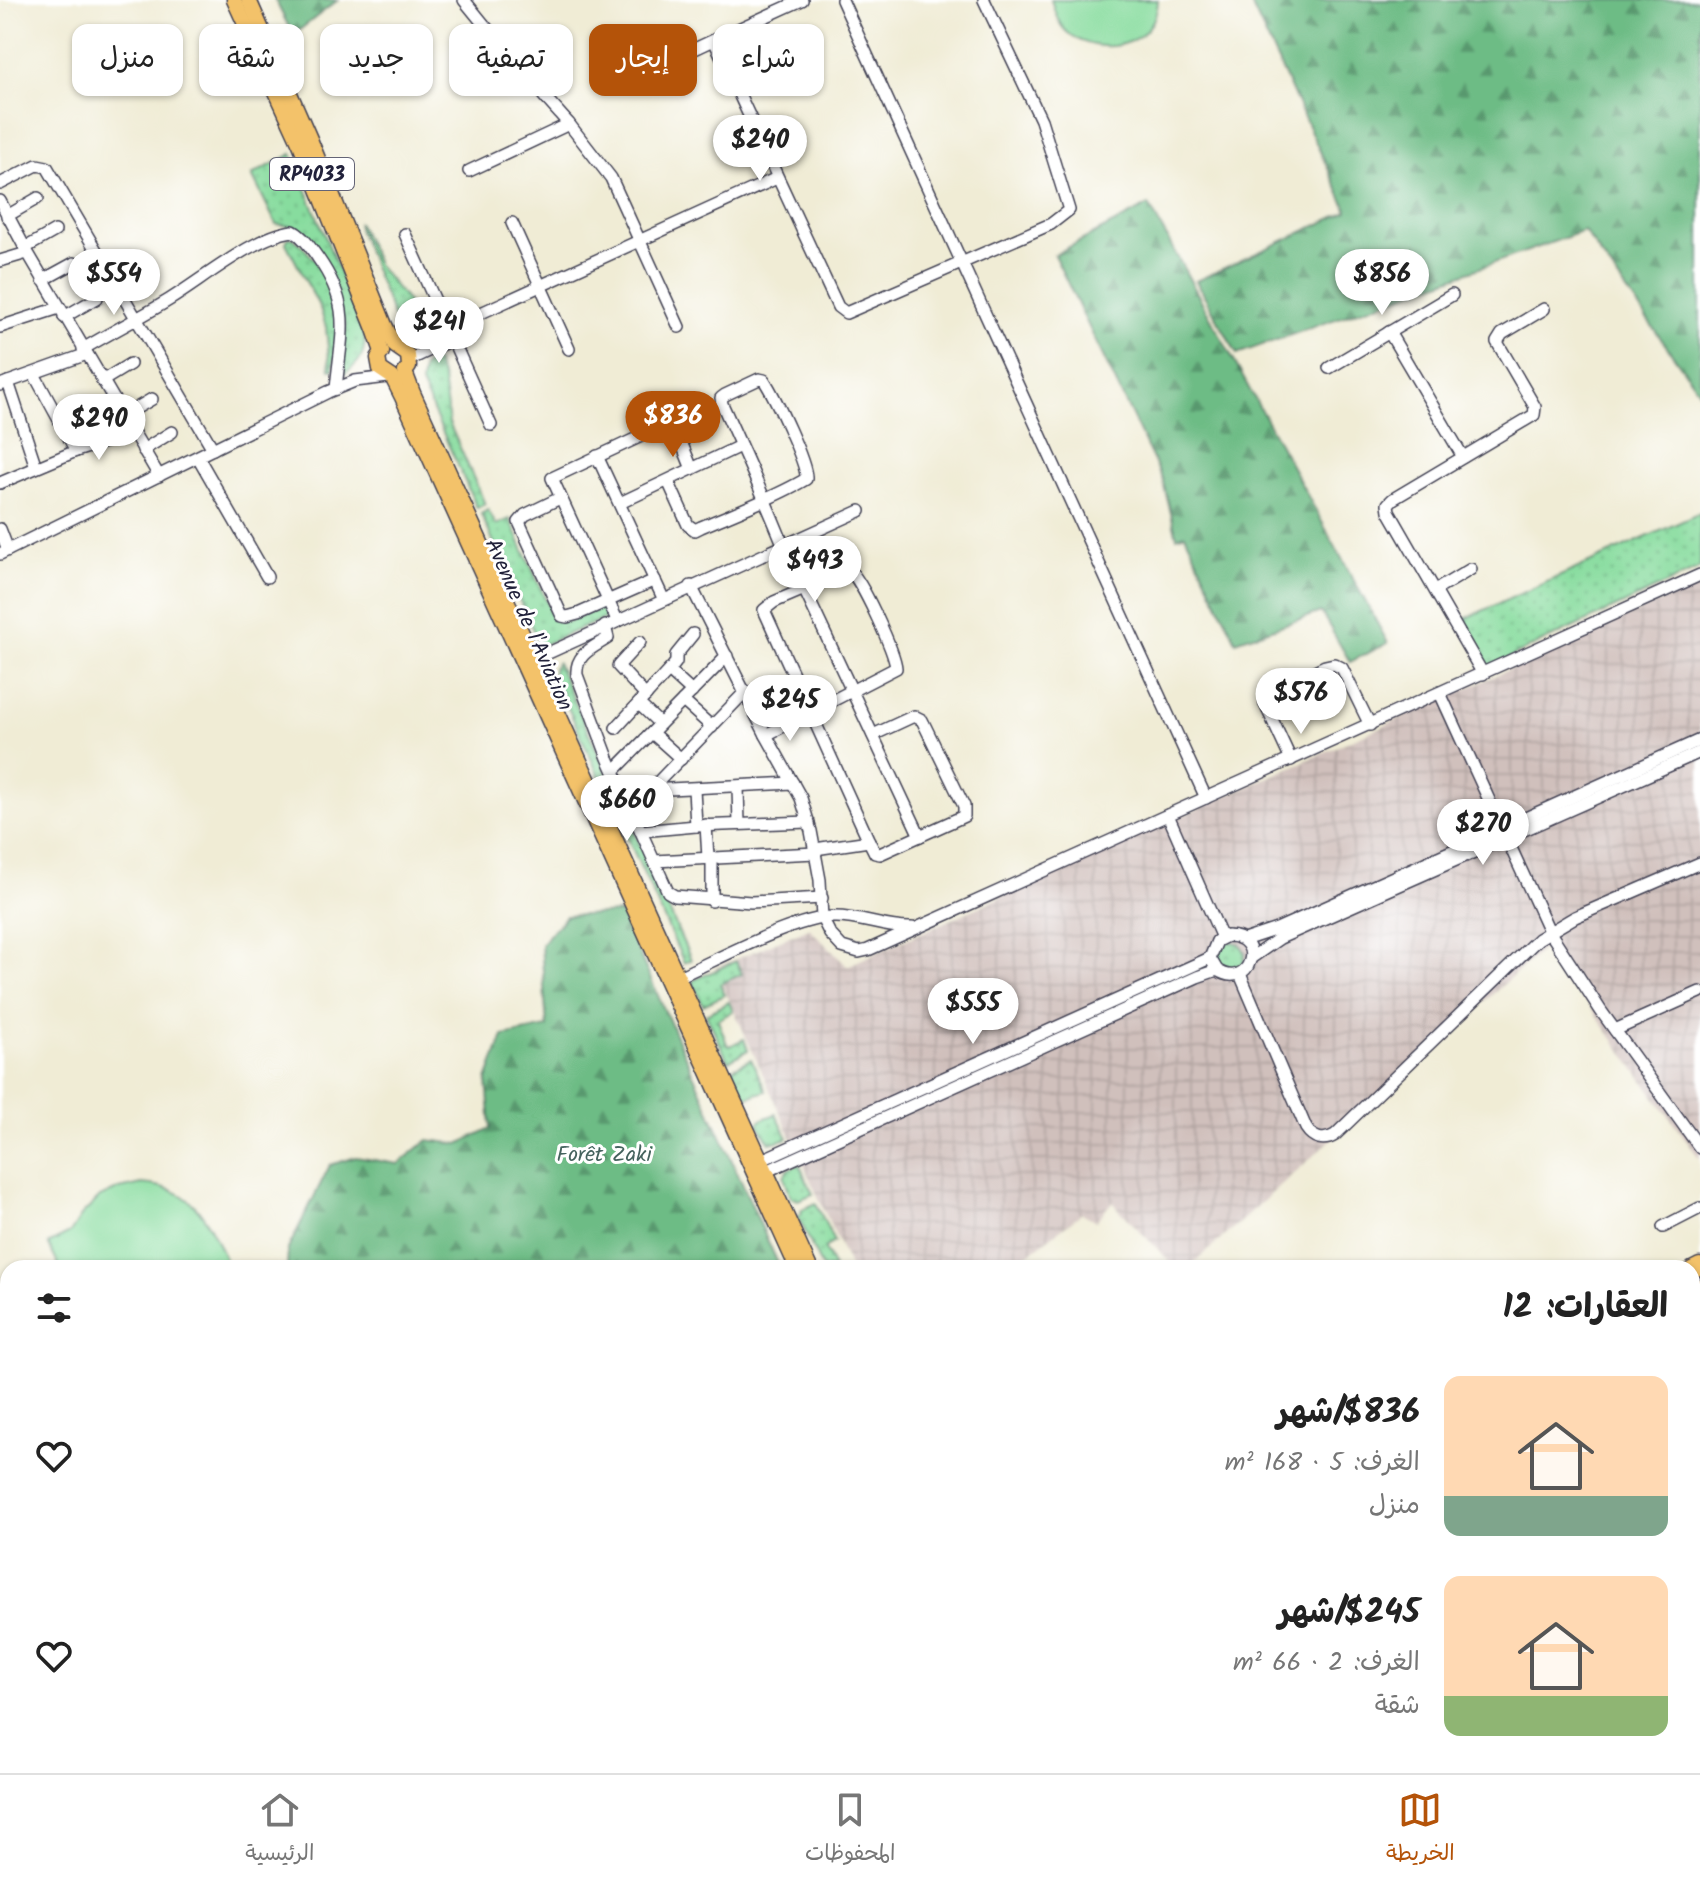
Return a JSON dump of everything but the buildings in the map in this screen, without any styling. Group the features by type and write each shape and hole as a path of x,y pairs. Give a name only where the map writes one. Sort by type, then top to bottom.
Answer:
{"main road":[{"name":"Avenue de l'Aviation","path":"234,0 389,351"},
{"name":"Avenue de l'Aviation","path":"249,0 310,139 389,351 380,369 399,372"},
{"name":"Avenue de l'Aviation","path":"389,351 405,351 399,372 758,1168 806,1260"},
{"name":"Avenue de l'Aviation","path":"399,372 678,977 794,1260"}],"street":[{"path":"464,0 484,24"},
{"path":"749,24 802,0"},
{"path":"842,0 1206,798"},
{"path":"740,96 843,312 1051,224 1069,209 1037,109 984,0"},
{"path":"544,96 607,171 679,327"},
{"path":"469,171 569,124"},
{"path":"0,184 37,165 47,167 213,449"},
{"path":"355,381 389,351 449,330 777,178"},
{"path":"38,198 2,207 159,476"},
{"path":"512,223 569,349"},
{"path":"0,261 26,251 55,231"},
{"path":"36,467 4,384 85,351 246,251 293,231 306,242 325,268 339,297 343,322 336,389"},
{"path":"405,234 491,425"},
{"path":"43,280 74,263"},
{"path":"1329,368 1452,295"},
{"path":"0,327 62,312 97,298"},
{"path":"1483,674 1389,511 1388,504 1534,415 1535,407 1497,342 1502,334 1544,309"},
{"path":"0,529 4,552 336,389 355,381 399,372 449,330"},
{"path":"1389,332 1463,457"},
{"path":"102,381 130,364"},
{"path":"34,374 76,451"},
{"path":"668,481 693,530 764,499 805,480 808,476 763,379 721,398 740,446 764,499 783,544 920,836"},
{"path":"123,416 152,399"},
{"path":"692,469 671,423 552,477 608,601 611,623 608,638 581,657 577,670 614,771 665,887 671,894 712,901 772,902 822,898"},
{"path":"143,450 172,432"},
{"path":"0,483 76,451 132,433"},
{"path":"620,503 740,446"},
{"path":"597,456 663,598"},
{"path":"198,457 267,577"},
{"path":"560,498 519,520 526,542 562,616 570,617 655,580"},
{"path":"533,660 663,598 860,511"},
{"path":"1436,590 1471,569"},
{"path":"766,735 810,711 890,672 896,666 855,574 849,570 767,605 764,610 810,711 869,841 878,854 964,816 965,810 958,794 925,725 918,717 873,735"},
{"path":"691,586 801,798 815,851 822,918 835,941 842,947 859,952 1700,575"},
{"path":"616,728 669,671 676,662 676,655 693,634"},
{"path":"640,642 618,666 642,700 656,728 681,759"},
{"path":"614,771 727,656"},
{"path":"1291,760 1265,704 1265,696 1325,666 1334,664 1342,668 1370,725"},
{"path":"669,671 712,727"},
{"path":"603,810 648,790 746,691"},
{"path":"1440,693 1549,931 1700,1148"},
{"path":"1504,833 1700,740"},
{"path":"1251,958 1280,938 1334,909 1504,833 1700,752"},
{"path":"648,790 793,783"},
{"path":"738,787 739,824"},
{"path":"694,789 710,858 712,901"},
{"path":"1168,815 1222,938"},
{"path":"641,831 809,822"},
{"path":"654,861 815,851 869,841"},
{"path":"1240,974 1306,1128 1316,1138 1326,1139 1335,1135 1549,931 1700,863"},
{"path":"1244,940 1334,909"},
{"path":"678,977 781,932 822,918 855,918 895,927 917,928"},
{"path":"1233,936 1244,940 1251,958 1249,965 1240,974 1228,976 1217,970 1210,958 1213,946 1222,938 1233,936"},
{"path":"758,1168 1210,958"},
{"path":"758,1168 1217,970"},
{"path":"1615,1030 1700,992"},
{"path":"1663,1227 1700,1208"}],"shaded area":[{"path":"1700,584 1700,1159 1546,946 1198,1260 1168,1260 1112,1202 1096,1221 1082,1213 1020,1260 846,1260 715,968 809,928 847,966"}],"green space":[{"path":"275,0 338,0 304,26 304,24 287,24"},
{"path":"1051,0 1158,0 1155,16 1138,38 1110,46 1081,41 1068,33 1059,22"},
{"path":"1249,0 1700,0 1700,393 1584,231 1237,354 1196,281 1348,211"},
{"path":"292,154 364,333 361,357 344,374 341,374 346,325 312,241 296,227 276,224 252,175"},
{"path":"1149,205 1388,643 1350,662 1321,612 1236,641 1185,534 1177,537 1162,478 1054,255"},
{"path":"358,222 378,266 407,301 417,322 404,327 395,321"},
{"path":"288,238 293,238 310,255 324,274 334,296 339,338 333,370 330,369 326,327 320,308 286,243"},
{"path":"433,357 443,380 449,423 485,504 477,508 421,384 423,368"},
{"path":"488,510 496,525 510,519 555,621 568,622 605,606 610,616 540,646 481,514"},
{"path":"1700,513 1700,568 1487,668 1460,621"},
{"path":"557,663 619,799 611,802 553,675"},
{"path":"623,806 691,960 684,963 615,810"},
{"name":"Forêt Zaki","path":"621,913 776,1260 287,1260 288,1249 330,1165 356,1157 398,1164 428,1140 459,1144 491,1128 487,1080 503,1036 547,1027 541,944 566,916"},
{"path":"1231,942 1241,946 1245,956 1241,966 1231,970 1221,966 1217,956 1221,946"},
{"path":"736,961 742,974 720,984 725,995 703,1005 692,981"},
{"path":"729,1002 733,1011 718,1020 727,1044 730,1046 744,1039 748,1050 728,1061 706,1014"},
{"path":"751,1059 766,1091 748,1097 732,1069"},
{"path":"776,1114 788,1138 770,1143 758,1124 762,1119"},
{"path":"799,1164 813,1194 798,1200 791,1197 784,1177 787,1170"},
{"path":"142,1184 177,1192 199,1211 226,1260 56,1260 48,1244 70,1233 81,1216 100,1197"},
{"path":"816,1203 834,1242 824,1248 830,1260 818,1260 798,1216 802,1214 801,1210"}]}
